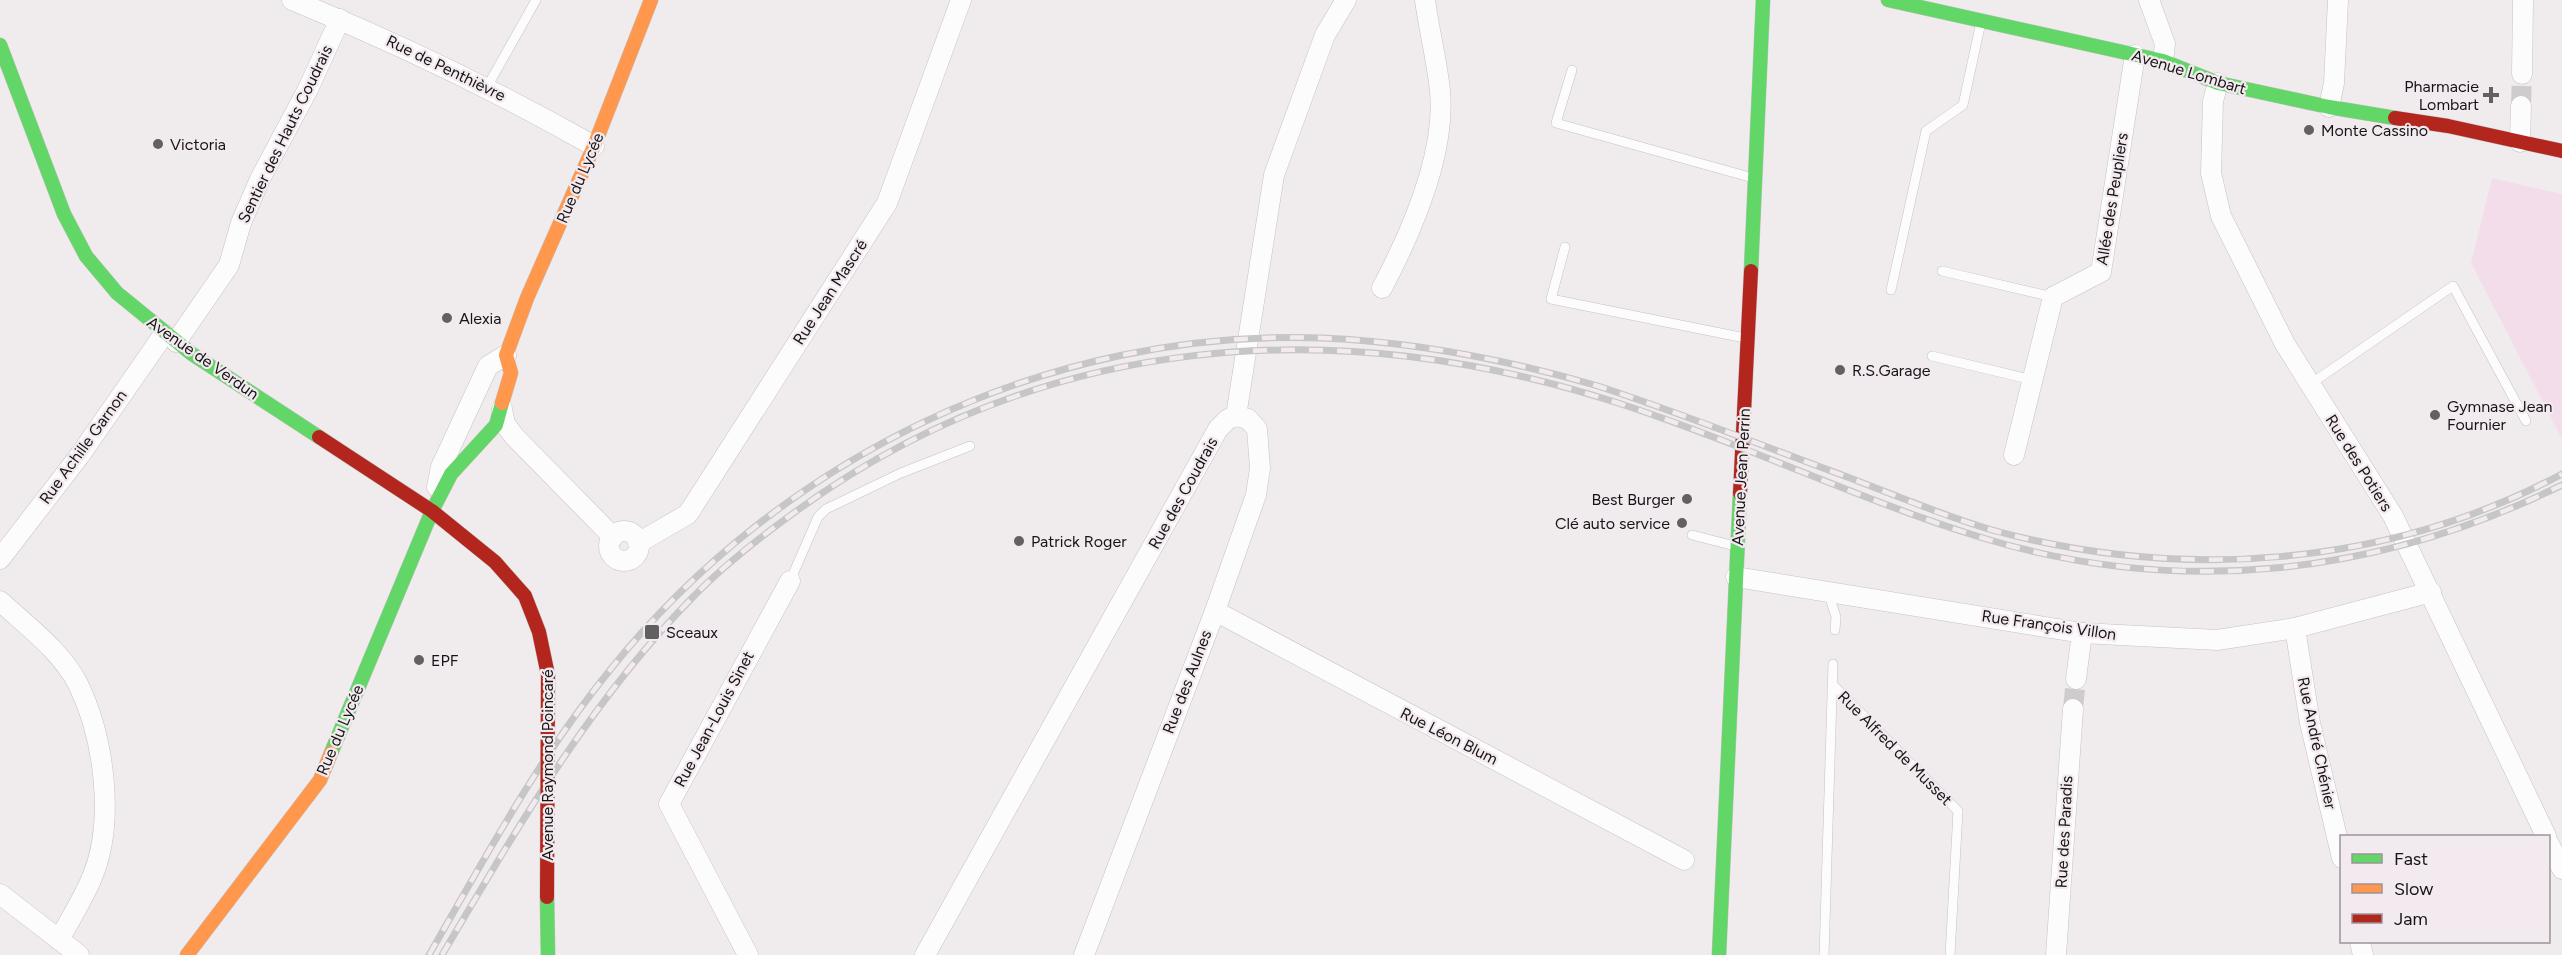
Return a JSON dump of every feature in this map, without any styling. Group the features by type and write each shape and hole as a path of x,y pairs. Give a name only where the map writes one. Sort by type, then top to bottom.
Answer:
{"street":[{"name":"Rue de Penthièvre","path":"292,0 416,51 594,146"},
{"name":"Rue du Lycée","path":"187,955 320,780 432,511 451,474 496,425 511,373 506,355 527,298 594,146 651,0"},
{"name":"Rue Jean Mascré","path":"501,409 505,424 514,436 613,537 621,531 628,531 634,534 638,543 688,514 887,203 961,0"},
{"path":"1236,416 1274,175 1325,35 1346,0"},
{"path":"1382,288 1405,244 1423,201 1436,139 1440,93 1425,0"},
{"name":"Avenue Jean Perrin","path":"1719,955 1763,0"},
{"name":"Avenue Lombart","path":"1888,0 2163,61 2218,83 2329,107 2448,126 2562,151"},
{"path":"2149,0 2165,44 2163,61"},
{"path":"2329,107 2334,82 2337,0"},
{"path":"2522,74 2523,0"},
{"name":"Sentier des Hauts Coudrais","path":"170,338 229,265 241,224 260,179 308,88 340,19"},
{"name":"Avenue de Verdun","path":"0,45 64,214 86,256 117,293 170,338 432,511"},
{"name":"Allée des Peupliers","path":"2054,297 2101,272 2136,55"},
{"name":"Rue des Potiers","path":"2218,83 2213,101 2211,163 2221,216 2252,281 2309,385 2393,516 2545,835"},
{"path":"2520,142 2521,106"},
{"path":"2014,455 2054,297"},
{"name":"Rue Achille Garnon","path":"0,559 170,338"},
{"name":"Rue du Lycée","path":"432,511 441,467 483,376 488,366 506,355"},
{"name":"Rue des Aulnes","path":"1084,955 1215,611 1256,495 1260,468 1257,429 1248,419 1236,416"},
{"name":"Rue des Coudrais","path":"926,955 1218,429 1228,419 1236,416"},
{"name":"Avenue Raymond Poincaré","path":"432,511 495,562 525,596 539,632 548,675 548,955"},
{"name":"Rue François Villon","path":"1736,577 2082,633 2217,640 2295,628 2431,592"},
{"name":"Rue Jean-Louis Sinet","path":"748,955 669,804 790,581"},
{"path":"0,601 50,647 78,684 102,762 105,802 103,843 93,875 59,940"},
{"name":"Rue Léon Blum","path":"1215,611 1684,860"},
{"name":"Rue André Chénier","path":"2295,628 2310,723 2340,850"},
{"path":"2076,680 2082,633"},
{"name":"Rue des Paradis","path":"2056,955 2073,709"},
{"path":"2550,846 2562,869"},
{"path":"0,894 79,955"}],"lane":[{"path":"487,87 536,0"},
{"path":"1891,290 1926,131 1963,105 1981,19"},
{"path":"1572,70 1556,123 1755,178"},
{"path":"1565,247 1551,299 1747,338"},
{"path":"1942,271 2054,297"},
{"path":"2309,385 2453,286 2526,421"},
{"path":"1932,356 2032,380"},
{"path":"790,581 818,516 825,509 901,472 970,446"},
{"path":"1692,536 1737,547"},
{"path":"1827,590 1836,617 1835,630"},
{"name":"Rue Alfred de Musset","path":"1824,955 1833,664"},
{"name":"Rue Alfred de Musset","path":"1832,684 1958,811 1950,955"}],"shaded area":[{"path":"2492,178 2562,194 2562,439 2471,263"}],"tunnel":[{"path":"2521,106 2522,74"},
{"path":"2073,709 2076,679"}],"railway":[{"path":"429,955 536,773 584,703 610,670 678,594 755,527 838,469 927,420 1021,382 1119,356 1220,341 1322,338 1427,348 1496,360 1598,386 1992,530 2064,546 2137,556 2210,560 2283,556 2355,546 2426,529 2495,505 2562,474"},
{"path":"442,955 527,814 588,723 656,637 717,574 795,512 889,452 987,407 1088,375 1192,356 1297,350 1404,356 1511,374 1618,403 1891,506 1983,538 2057,557 2131,568 2205,571 2278,568 2350,557 2422,540 2493,516 2562,485"}],"traffic: fast":[{"path":"1751,271 1763,0"},
{"path":"1888,0 2163,61 2218,83 2329,107 2395,118"},
{"path":"0,45 64,214 86,256 117,293 192,354 319,437"},
{"path":"331,753 432,511 451,474 496,425 502,403"},
{"path":"1719,955 1740,493"},
{"path":"547,897 548,955"}],"traffic: slow":[{"path":"502,403 511,373 506,355 527,298 594,146 651,0"},
{"path":"187,955 320,780 331,753"}],"traffic: jam":[{"path":"2395,118 2448,126 2562,151"},
{"path":"1740,493 1751,271"},
{"path":"319,437 432,511 495,562 525,596 539,632 548,675"},
{"path":"547,897 548,675"}],"place":[{"name":"Pharmacie Lombart","path":"2491,95"},
{"name":"Monte Cassino","path":"2309,130"},
{"name":"Victoria","path":"158,144"},
{"name":"Alexia","path":"447,318"},
{"name":"R.S.Garage","path":"1840,370"},
{"name":"Gymnase Jean Fournier","path":"2435,415"},
{"name":"Best Burger","path":"1687,499"},
{"name":"Clé auto service","path":"1682,523"},
{"name":"Patrick Roger","path":"1019,541"},
{"name":"Sceaux","path":"652,632"},
{"name":"EPF","path":"419,660"}]}
